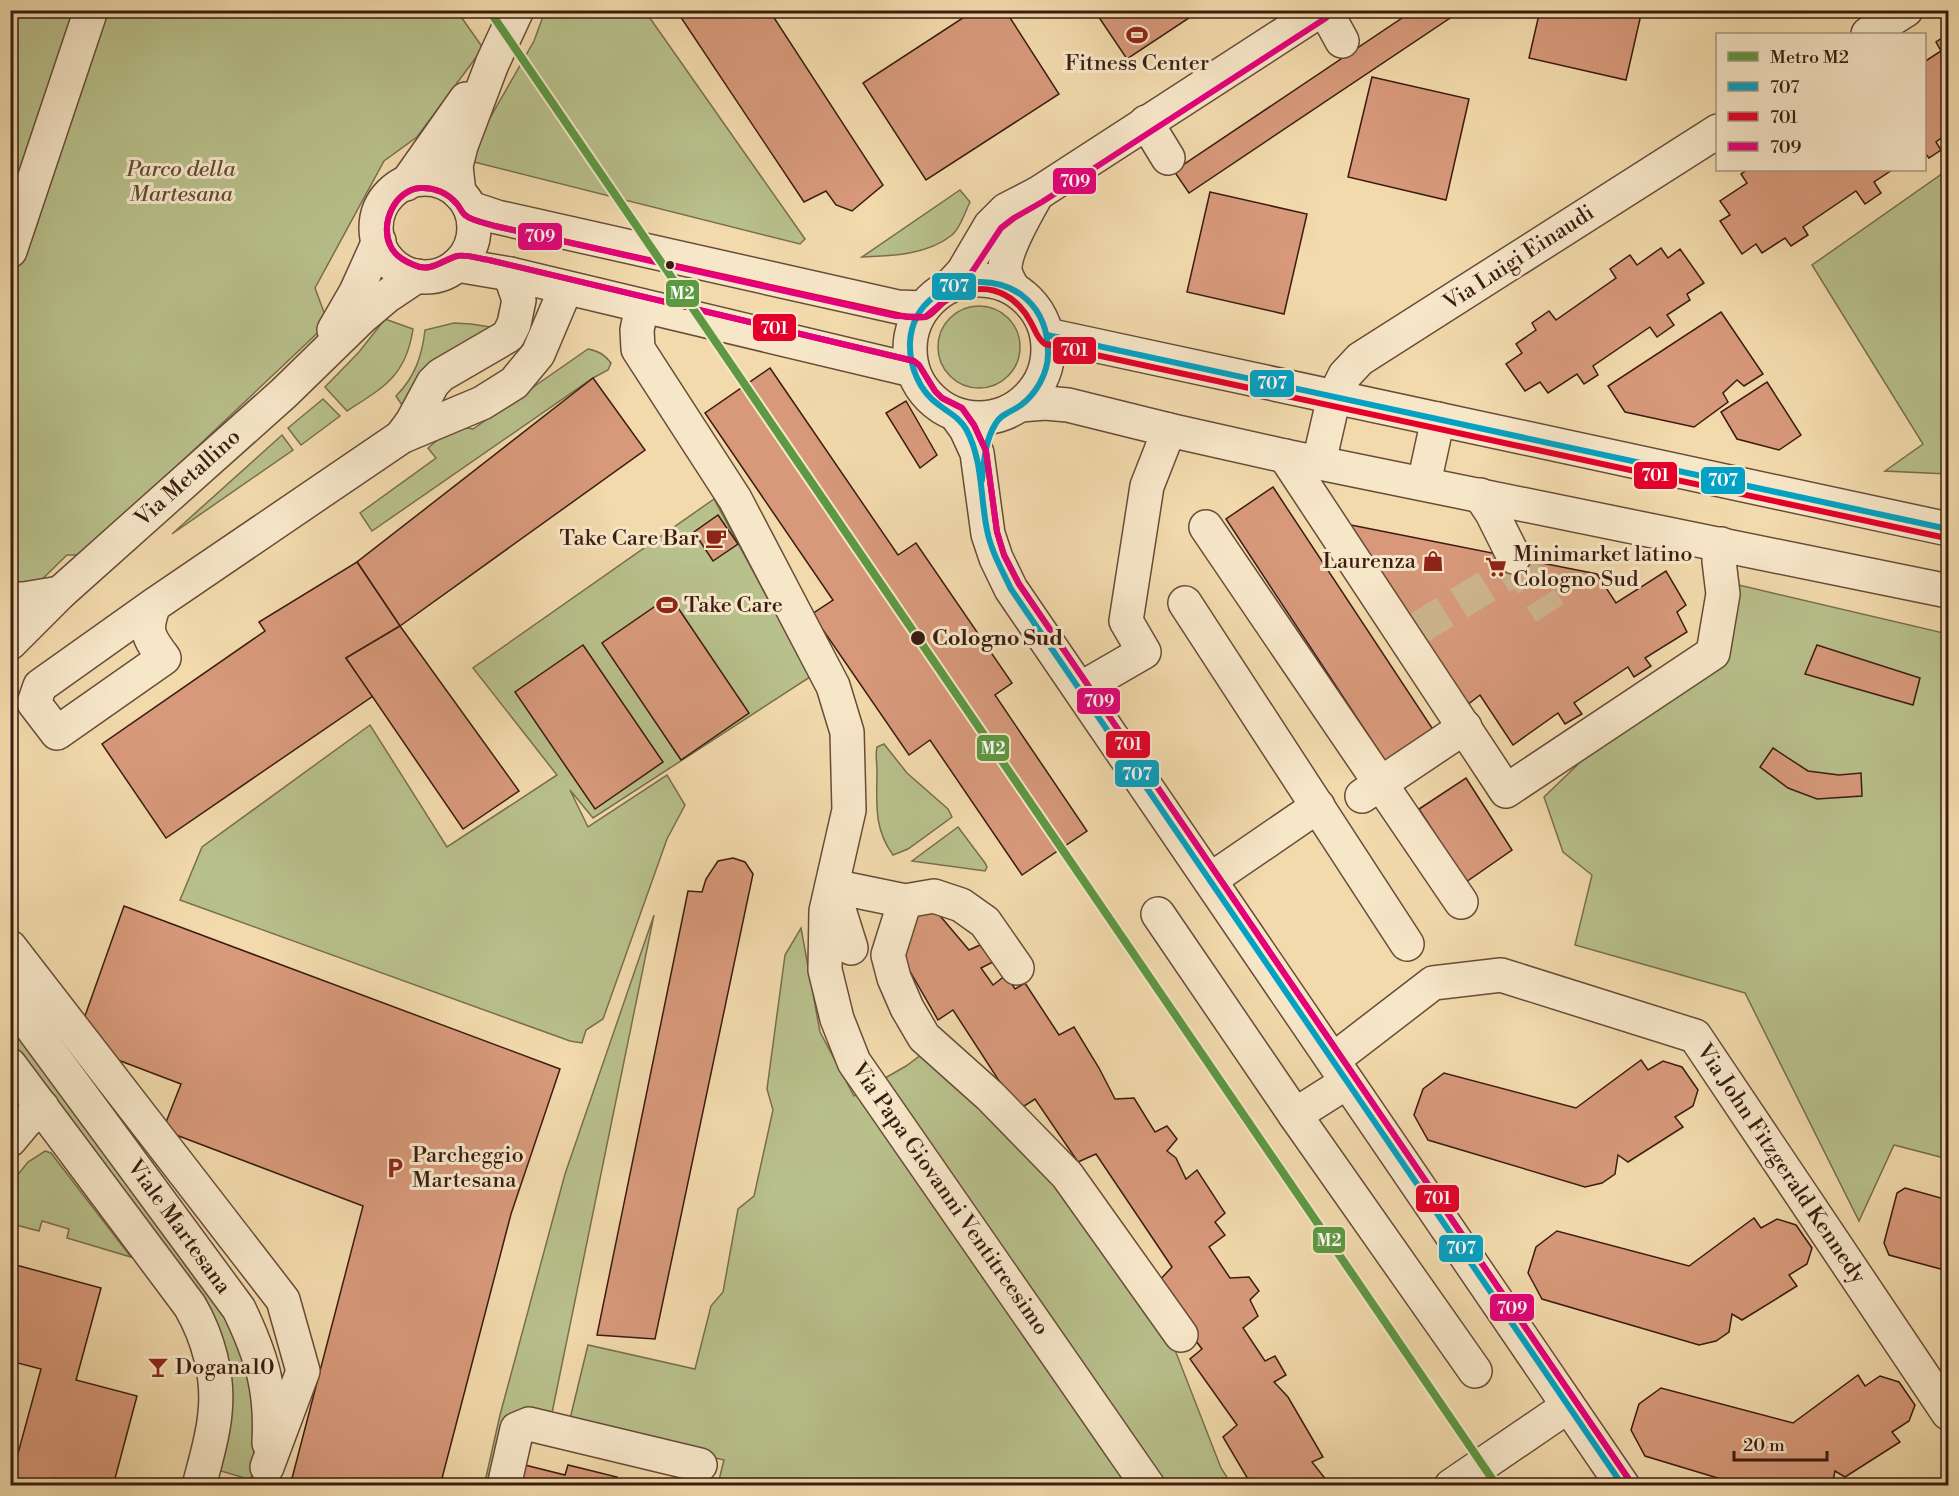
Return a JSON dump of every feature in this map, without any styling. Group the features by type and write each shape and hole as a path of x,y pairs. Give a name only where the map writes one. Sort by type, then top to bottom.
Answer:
{"street":[{"path":"10,251 91,10"},
{"path":"518,10 492,63 458,156 456,174 464,200 474,225 473,240 467,253 458,265 439,275 417,276 391,263 382,251 379,241 377,223 381,209 393,191 406,183 419,179 434,180 448,184 464,200 497,218 898,307 923,308"},
{"path":"1342,41 1323,10 1036,194 1006,210 990,226 963,272 923,308 912,329 910,342 912,370 928,397 937,405 956,415 979,419 1045,403 1068,405 1285,456 1948,591"},
{"path":"1870,33 1906,10"},
{"path":"406,183 492,63"},
{"path":"1146,122 1168,158"},
{"name":"Via Luigi Einaudi","path":"1319,462 1334,397 1345,375 1360,359 1716,132"},
{"path":"1013,288 1006,275 1006,261 1017,232 1036,194"},
{"name":"Via Metallino","path":"315,361 356,292 379,241"},
{"path":"458,265 510,274 912,370"},
{"path":"400,437 412,422 433,383 441,375 508,336 514,324 519,300 510,274"},
{"name":"Via Metallino","path":"10,643 60,593 284,393 315,361 387,296 417,276"},
{"path":"950,286 980,280 1013,288 1031,303 1040,316 1047,335 1048,354 1042,378 1037,388 993,429 985,451 982,480"},
{"path":"153,605 400,437 482,403 514,383 538,354 566,288"},
{"name":"Via Papa Giovanni Ventitreesimo","path":"642,306 637,330 638,349 735,499 833,686 847,732 849,810 826,911 825,970 837,1019 854,1062 1148,1485"},
{"path":"1047,335 1948,529"},
{"path":"956,415 966,429 977,453 988,534 996,558 1011,589 1623,1485"},
{"path":"1424,483 1438,419"},
{"path":"1080,689 1144,652 1126,621 1147,486 1169,430"},
{"path":"1285,456 1410,632 1465,727 1506,791 1713,653 1723,594 1719,561 1720,544"},
{"path":"1480,495 1492,513 1514,557"},
{"path":"1206,527 1371,790 1461,902"},
{"path":"10,599 60,593"},
{"path":"1185,603 1407,944"},
{"path":"1371,790 1465,727"},
{"path":"1210,880 1318,806"},
{"path":"832,886 905,901 934,896 961,905 985,922 1017,968"},
{"name":"Via Papa Giovanni Ventitreesimo","path":"832,886 851,948"},
{"path":"905,901 888,955 894,978 907,1008 924,1036 990,1096 1067,1175 1181,1335"},
{"path":"1158,914 1295,1115 1475,1371"},
{"path":"10,947 283,1300 303,1371 266,1476"},
{"name":"Via John Fitzgerald Kennedy","path":"1295,1115 1433,983 1501,975 1695,1036 1948,1413"},
{"name":"Viale Martesana","path":"10,998 239,1309 255,1342 267,1385 270,1416 266,1476"},
{"name":"Viale Martesana","path":"10,1065 189,1306 203,1334 214,1374 215,1412 211,1440 199,1485"},
{"path":"10,1140 42,1107"},
{"path":"1451,1485 1558,1413 1567,1404"},
{"path":"504,1485 517,1428 529,1424 700,1465"}],"green space":[{"name":"Parco della Martesana","path":"11,11 457,11 483,48 417,137 384,161 315,288 328,323 83,555 67,555 26,595 11,595"},
{"path":"545,11 645,11 805,239 800,244 466,160 534,41"},
{"path":"1946,171 1948,173 1948,474 1885,471 1923,444 1812,265"},
{"path":"960,190 970,202 960,225 942,242 909,253 862,257"},
{"path":"979,306 995,309 1008,318 1017,331 1020,347 1017,363 1008,376 995,385 979,388 963,385 950,376 941,363 938,347 941,331 950,318 963,309"},
{"path":"385,319 413,329 405,358 391,379 347,411 325,387 359,352"},
{"path":"454,323 497,328 408,414 396,396 403,389 416,366 425,330"},
{"path":"588,349 599,352 611,363 608,370 593,378 372,531 360,513 436,458 428,448 454,429 473,429"},
{"path":"323,399 340,416 301,445 288,428"},
{"path":"282,435 293,450 172,534"},
{"path":"714,499 810,677 593,818 570,790 588,827 667,775 685,805 667,839 603,1019 586,1030 582,1043 570,1041 180,900 202,847 370,725 447,847 557,775 473,668"},
{"path":"1726,582 1948,634 1948,1159 1894,1145 1859,1221 1745,993 1575,945 1592,875 1563,852 1544,797 1596,747 1707,667"},
{"path":"884,744 907,773 948,809 952,817 908,849 893,855 882,835 877,804 876,753 877,747"},
{"path":"958,827 985,863 987,867 985,871 912,861"},
{"path":"654,915 552,1413 533,1410 509,1485 484,1486 500,1415 565,1174"},
{"path":"801,928 820,1032 854,1096 906,1066 925,1052 1075,1195 1168,1332 1221,1468 1232,1485 725,1485 718,1484 724,1460 569,1423 588,1345 695,1369 711,1306 723,1292 738,1209 754,1196 773,1110 767,1089 785,955"},
{"path":"10,998 239,1309 267,1467 248,1479 204,1466 212,1364 11,1065"},
{"path":"45,1151 51,1153 131,1257 67,1238 69,1229 42,1221 39,1231 12,1224 11,1228 11,1183 28,1162"}],"building":[{"path":"676,10 769,10 883,185 852,211 836,205 826,191 804,202"},
{"path":"975,10 1005,10 1059,94 926,180 863,83"},
{"name":"Fitness Center","path":"1094,10 1201,10 1127,59"},
{"path":"1414,10 1462,10 1189,193 1174,171"},
{"path":"1540,10 1642,10 1626,80 1529,58"},
{"path":"1948,34 1948,133 1936,142 1941,150 1929,158 1926,154 1926,61 1941,51 1936,42"},
{"path":"1372,77 1469,99 1446,200 1348,177"},
{"path":"1746,171 1890,171 1874,182 1881,193 1865,204 1856,191 1803,227 1808,235 1791,246 1785,238 1762,253 1756,244 1742,254 1720,221 1730,215 1720,201 1747,183 1741,174"},
{"path":"1210,192 1307,214 1284,314 1187,292"},
{"path":"1661,248 1668,258 1680,249 1704,283 1687,294 1690,300 1667,315 1674,325 1657,337 1650,327 1593,366 1598,375 1584,384 1577,374 1548,393 1540,382 1525,391 1506,364 1522,353 1516,344 1536,330 1532,323 1549,311 1556,320 1616,278 1610,269 1630,255 1637,265"},
{"path":"1721,312 1763,374 1744,386 1737,380 1723,393 1728,402 1694,427 1625,412 1608,386"},
{"path":"770,368 898,555 916,543 1012,683 995,695 1087,831 1022,875 930,740 909,755 812,614 833,600 705,413"},
{"path":"593,378 645,450 400,626 357,562"},
{"path":"1767,382 1801,435 1779,450 1737,439 1721,412"},
{"path":"906,401 937,455 920,468 886,413"},
{"path":"1273,487 1436,734 1388,765 1226,519"},
{"name":"Take Care Bar","path":"718,515 738,544 713,561 694,532"},
{"path":"1346,524 1597,574 1616,603 1666,571 1686,605 1677,612 1687,632 1645,658 1651,666 1634,677 1628,667 1574,703 1582,714 1565,724 1558,713 1513,745 1480,695 1466,706"},
{"path":"357,562 400,626 346,658 373,696 166,838 102,744 265,631 259,622"},
{"path":"670,596 749,713 681,760 602,643"},
{"path":"400,626 519,791 463,829 346,658"},
{"path":"583,645 663,762 595,809 515,692"},
{"path":"1817,645 1920,678 1913,705 1805,674"},
{"path":"1773,748 1808,771 1839,775 1861,773 1862,796 1817,799 1788,788 1760,767"},
{"path":"1466,778 1512,850 1466,882 1419,809"},
{"path":"733,858 745,862 753,874 655,1339 597,1335 688,891 702,892 706,879 718,861"},
{"path":"930,904 969,950 980,945 993,962 981,968 993,985 1006,975 1015,989 1025,983 1059,1035 1074,1027 1115,1099 1134,1098 1155,1132 1167,1126 1177,1139 1167,1151 1176,1158 1186,1179 1197,1170 1225,1213 1215,1222 1225,1235 1209,1247 1230,1278 1249,1277 1259,1291 1250,1300 1258,1316 1243,1328 1265,1361 1275,1356 1286,1375 1274,1382 1288,1397 1323,1457 1312,1462 1331,1486 1252,1486 1223,1437 1237,1425 1190,1359 1202,1349 1154,1286 1172,1267 1096,1154 1078,1162 1035,1099 1018,1110 953,1010 938,1020 896,947 912,933 902,922"},
{"name":"Parcheggio Martesana","path":"124,906 560,1069 511,1214 440,1486 290,1486 363,1206 163,1130 181,1084 97,1052 80,1030"},
{"path":"1641,1060 1648,1070 1663,1061 1682,1067 1698,1090 1693,1106 1675,1117 1683,1127 1628,1162 1618,1155 1615,1174 1602,1183 1585,1187 1428,1140 1414,1115 1423,1089 1444,1073 1576,1108"},
{"path":"1905,1188 1948,1200 1948,1271 1889,1255 1884,1243 1897,1193"},
{"path":"1754,1218 1761,1228 1777,1219 1796,1225 1812,1248 1807,1264 1789,1275 1797,1286 1742,1320 1732,1314 1729,1332 1716,1341 1699,1345 1542,1299 1528,1273 1536,1247 1557,1231 1689,1266"},
{"path":"16,1265 101,1288 76,1380 137,1396 113,1486 80,1486 55,1478 53,1486 10,1486 10,1467 14,1468 41,1369 10,1361 10,1284"},
{"path":"1858,1375 1865,1386 1880,1376 1899,1382 1915,1405 1909,1421 1892,1432 1900,1442 1845,1477 1835,1471 1832,1486 1744,1486 1645,1456 1631,1430 1639,1404 1661,1388 1793,1423"},
{"path":"525,1465 565,1475 568,1465 617,1477 616,1486 520,1486"}],"tunnel":[{"path":"1514,557 1550,613"},
{"path":"1417,629 1520,566"}],"metro line":[{"name":"M2","path":"489,10 1497,1486"}],"transit line":[{"name":"709","path":"1326,18 1014,218 1001,228 964,284 925,317 896,316 495,226 468,217 449,197 430,189 411,190 397,201 389,218 387,236 397,255 420,267 431,267 457,256 489,260 914,361 942,398 962,408 974,425 986,451 997,532 1004,555 1019,584 1630,1481"},
{"name":"701","path":"1630,1481 1019,584 1004,555 997,532 986,451 974,425 962,408 942,398 914,361 489,260 457,256 431,267 420,267 403,260 390,245 387,227 392,209 397,201 411,190 430,189 449,197 468,217 495,226 907,317 926,317 944,302 965,291 989,290 1005,295 1016,303 1045,344 1946,538"},
{"name":"707","path":"982,480 992,430 1001,417 1021,405 1036,389 1046,368 1048,354 1043,322 1028,300 1006,287 981,282 956,286 934,297 917,316 910,351 913,369 926,393 960,421 966,429 978,466 989,538 1011,589 1623,1486"},
{"name":"707","path":"1047,335 1948,529"}],"place":[{"name":"Fitness Center","path":"1137,35"},
{"name":"Take Care Bar","path":"716,538"},
{"name":"Laurenza","path":"1433,561"},
{"name":"Minimarket latino Cologno Sud","path":"1496,567"},
{"name":"Take Care","path":"667,605"},
{"name":"Cologno Sud","path":"918,638"},
{"name":"Parcheggio Martesana","path":"395,1168"},
{"name":"Dogana10","path":"158,1367"}]}
